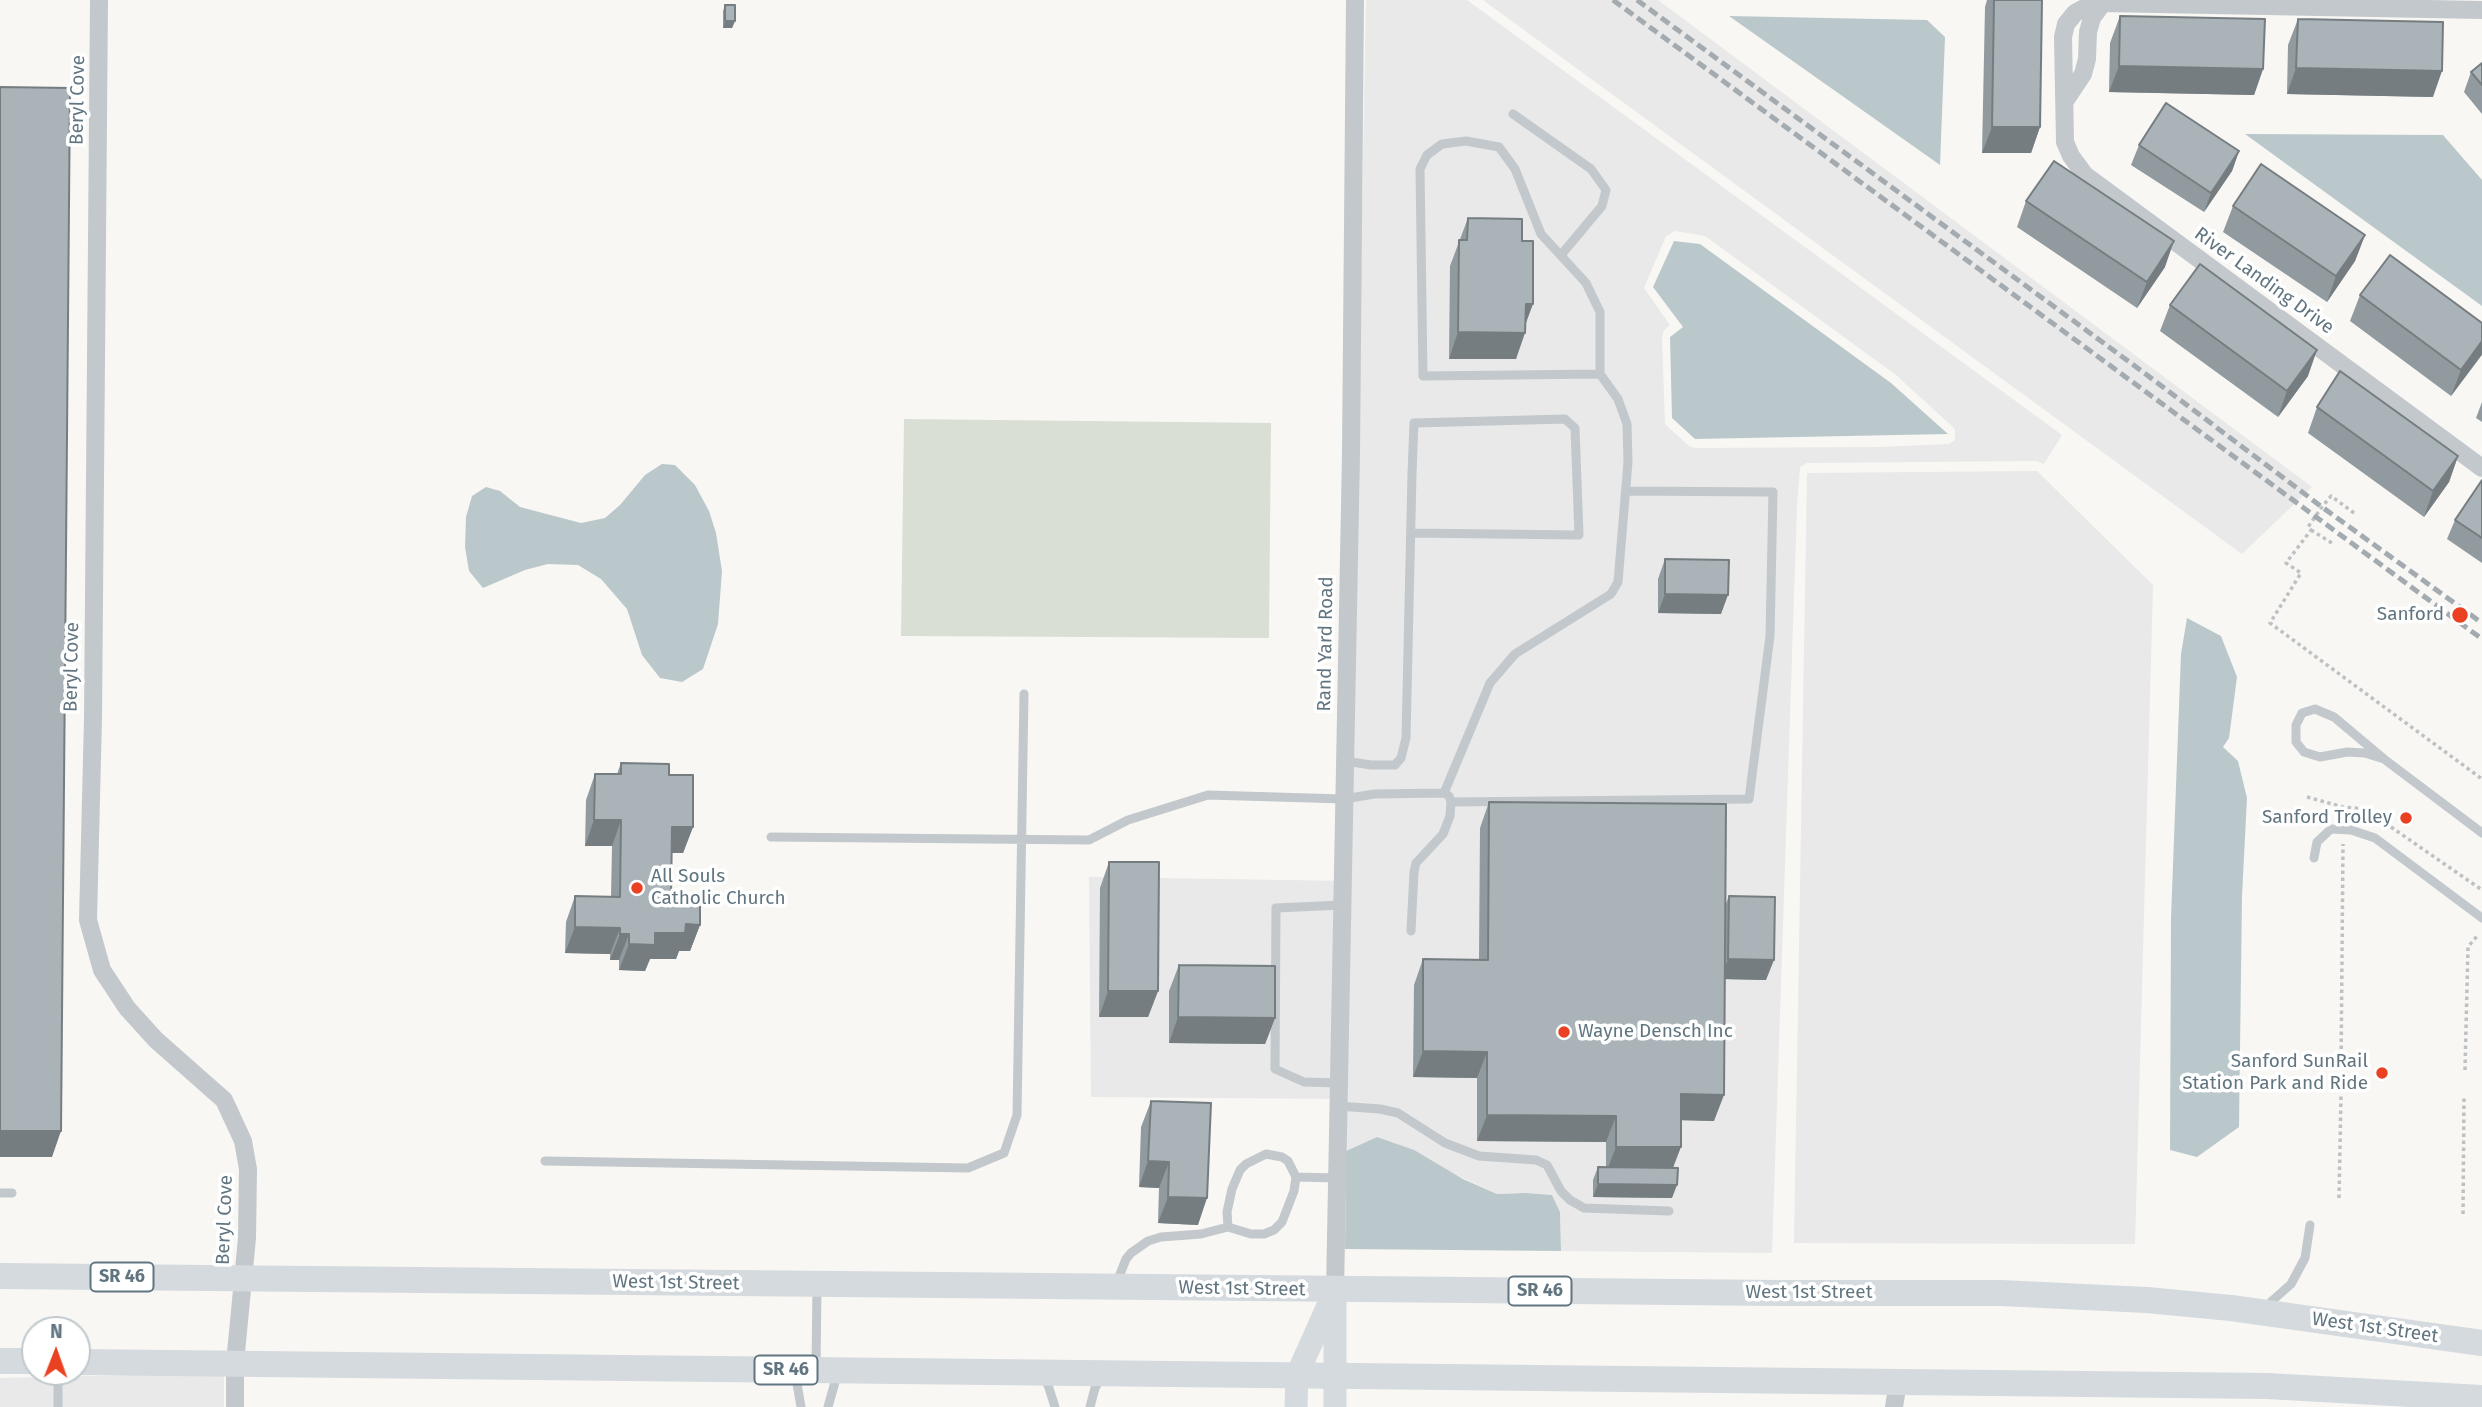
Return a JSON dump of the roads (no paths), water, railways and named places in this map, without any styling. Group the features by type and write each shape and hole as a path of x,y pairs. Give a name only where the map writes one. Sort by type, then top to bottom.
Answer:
{"main road":[{"name":"West 1st Street","path":"0,1276 1335,1290 2001,1293 2147,1300 2259,1312 2482,1343"},
{"path":"1296,1407 1297,1375 1335,1290"},
{"path":"1335,1290 1335,1407"},
{"path":"0,1361 21,1361"},
{"name":"SR 46","path":"91,1362 1336,1375 1896,1394 2267,1385 2482,1398"}],"street":[{"name":"Beryl Cove","path":"99,0 93,705 88,920 102,970 127,1008 156,1040 224,1100 243,1141 248,1169 244,1279 235,1363 235,1407"},
{"name":"Rand Yard Road","path":"1335,1290 1351,453 1355,0"},
{"name":"River Landing Drive","path":"2482,10 2104,3 2075,13 2066,24 2063,37 2065,142 2071,156 2085,175 2482,468"},
{"path":"2065,101 2083,74 2092,18 2104,3"}],"lane":[{"path":"1513,114 1591,169 1606,190 1602,206 1561,255"},
{"path":"1444,793 1490,683 1516,654 1611,594 1618,582 1626,491 1628,424 1618,399 1600,374 1600,312 1586,283 1541,234 1515,169 1499,147 1466,141 1442,145 1427,155 1420,169 1423,376 1600,374"},
{"path":"1345,761 1395,765 1401,758 1406,738 1411,533 1414,422 1565,419 1575,428 1579,536 1411,533"},
{"path":"1451,802 1749,799 1770,636 1773,492 1626,491"},
{"path":"545,1161 968,1168 1004,1153 1017,1115 1024,694"},
{"path":"2384,759 2365,753 2347,752 2320,757 2304,752 2295,742 2295,725 2302,713 2315,709 2334,717 2384,759 2482,833"},
{"path":"771,837 1089,840 1128,820 1208,795 1344,799 1374,794 1444,793 1449,796 1451,802 1450,816 1443,834 1416,863 1411,931"},
{"path":"2314,858 2316,842 2331,829 2351,830 2375,838 2482,918"},
{"path":"1339,1083 1304,1083 1275,1069 1276,908 1342,905"},
{"path":"1338,1106 1380,1109 1398,1114 1445,1143 1479,1156 1536,1160 1547,1166 1570,1200 1584,1208 1669,1212"},
{"path":"1115,1287 1126,1259 1149,1241 1161,1237 1201,1234 1228,1227 1251,1234 1264,1234 1274,1230 1282,1223 1294,1191 1296,1177 1288,1161 1266,1154 1240,1170 1231,1189 1227,1212 1228,1227"},
{"path":"1296,1177 1337,1178"},
{"path":"0,1193 12,1193"},
{"path":"2259,1312 2291,1284 2305,1258 2310,1225"},
{"path":"817,1284 816,1371 828,1407"},
{"path":"801,1407 816,1371"},
{"path":"1038,1373 1048,1385 1055,1407"},
{"path":"1090,1407 1095,1388 1104,1373"},
{"path":"58,1386 58,1407"}],"railway":[{"path":"1613,0 2482,639"},
{"path":"1637,0 2482,623"}],"place":[{"name":"Sanford","path":"2460,615"},
{"name":"Sanford Trolley","path":"2406,818"},
{"name":"All Souls Catholic Church","path":"637,888"},
{"name":"Wayne Densch Inc","path":"1564,1032"},
{"name":"Sanford SunRail Station Park and Ride","path":"2382,1073"}]}
